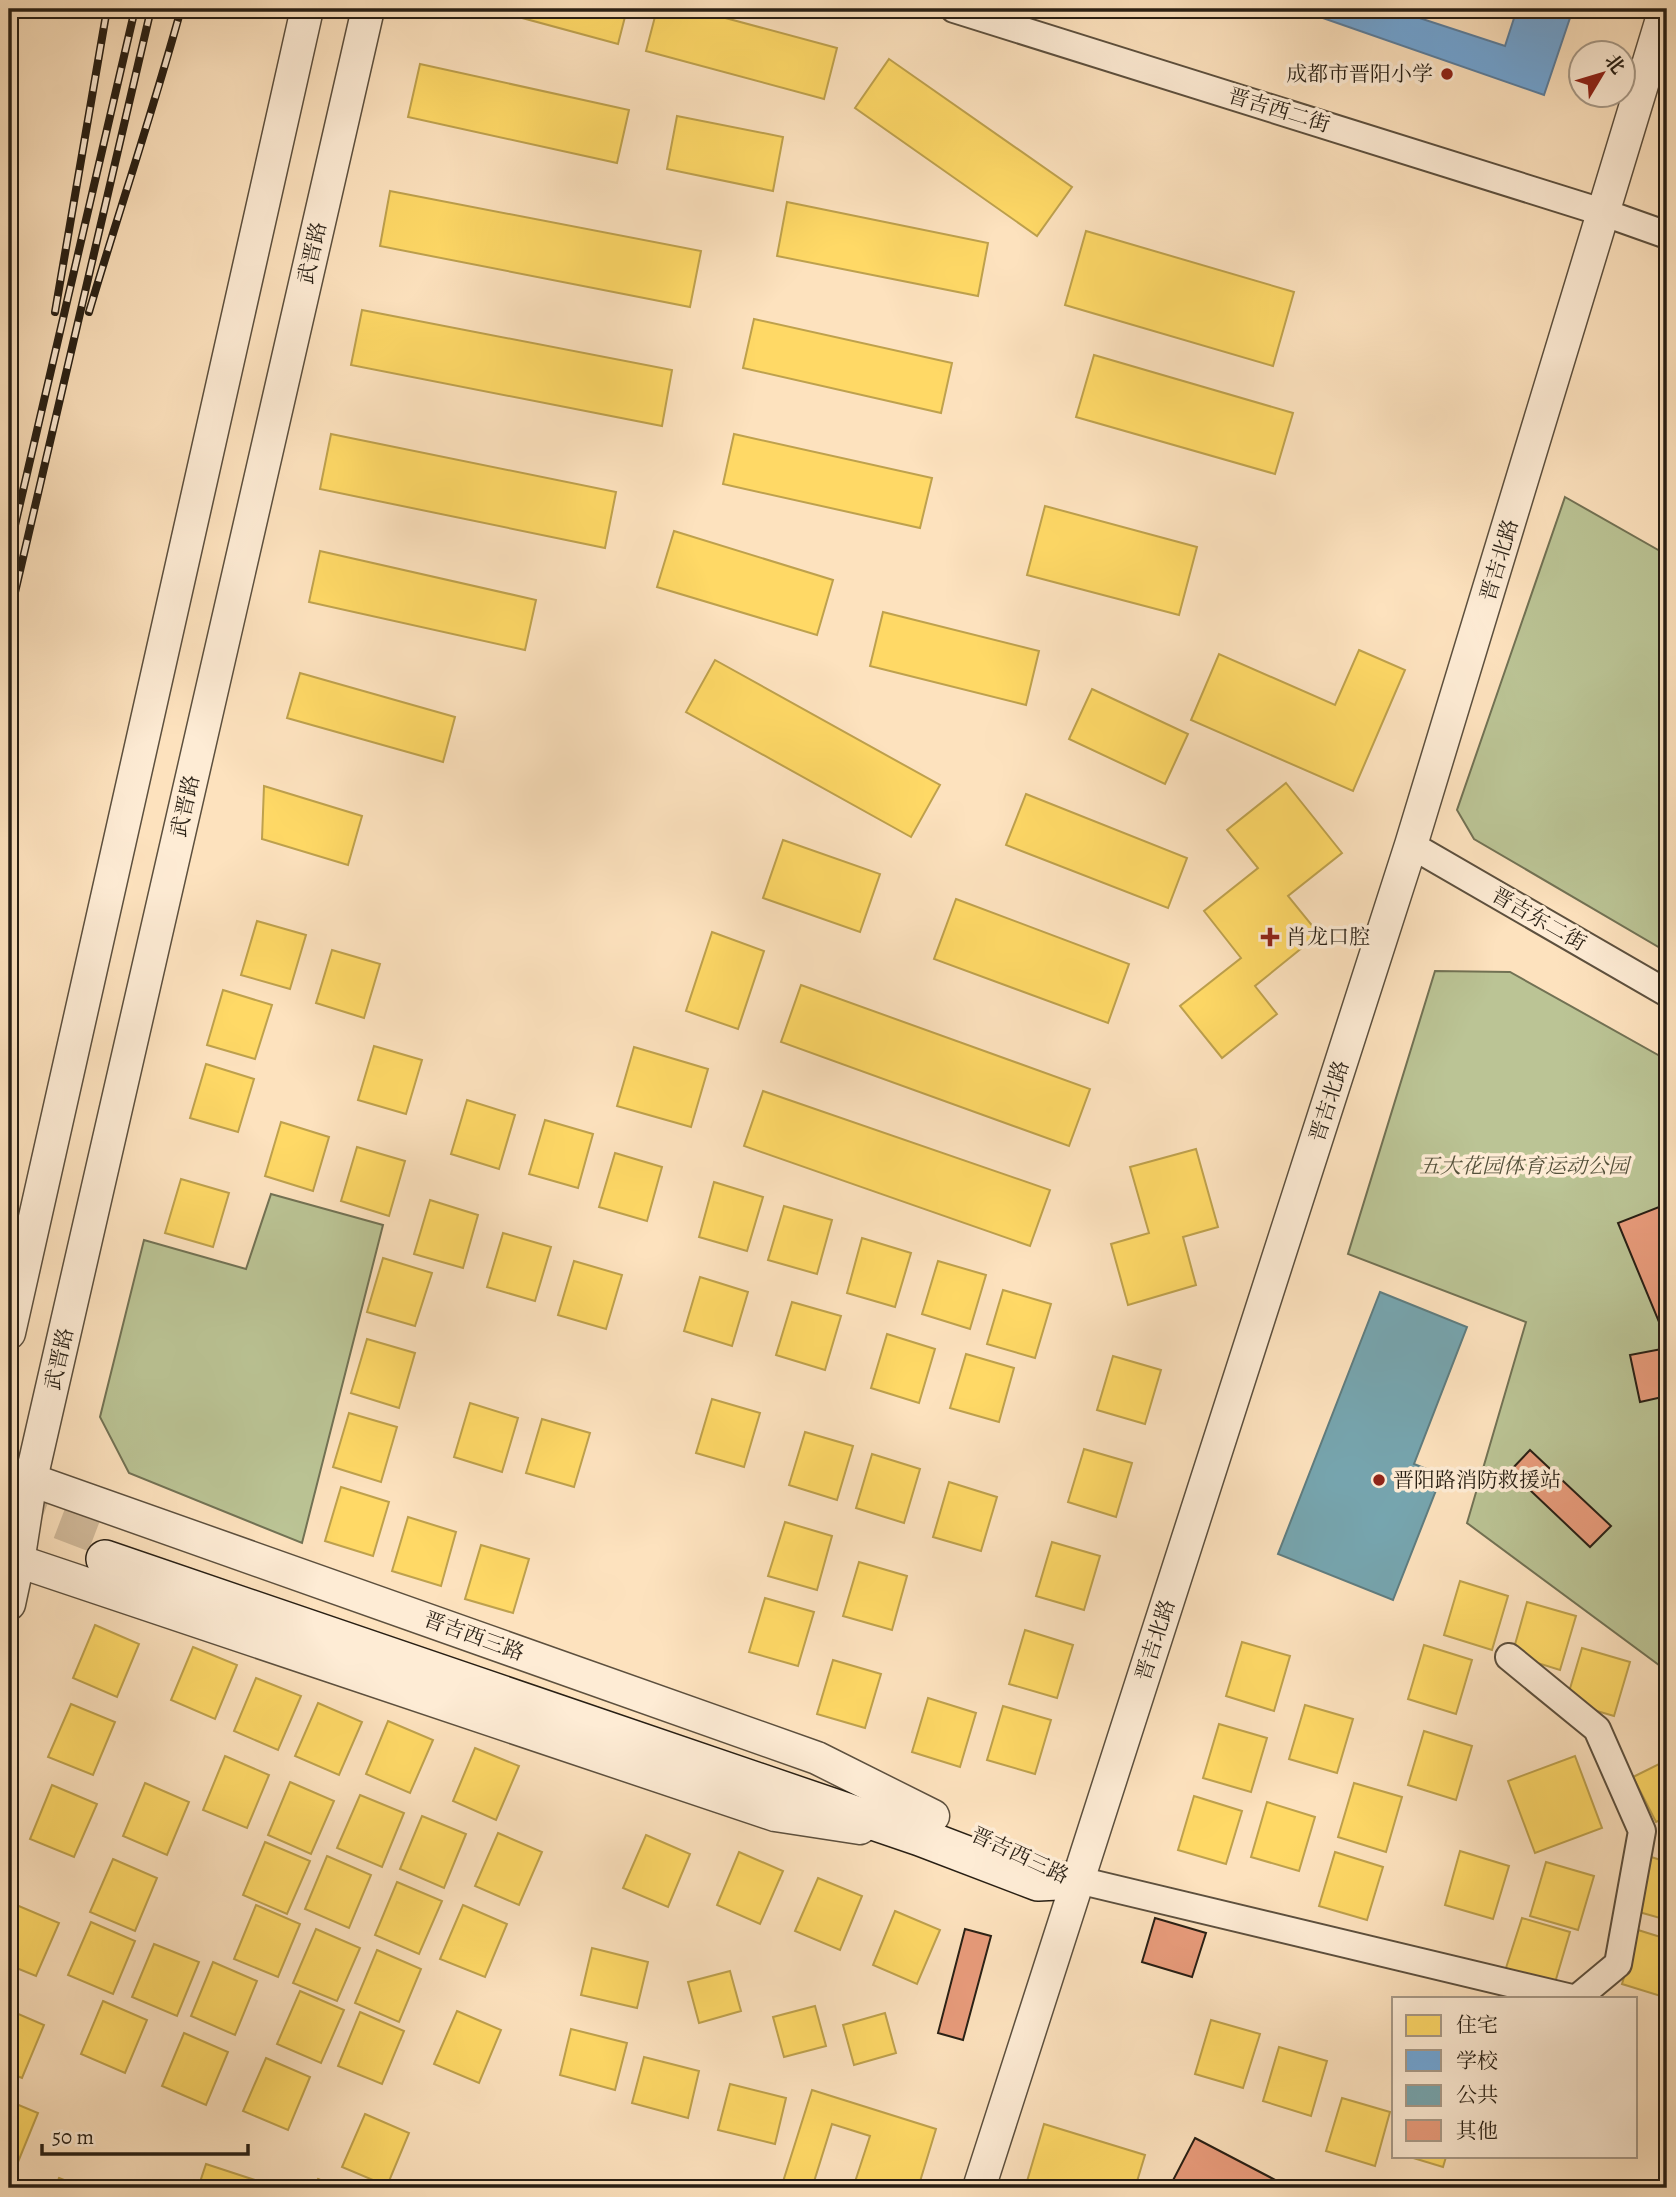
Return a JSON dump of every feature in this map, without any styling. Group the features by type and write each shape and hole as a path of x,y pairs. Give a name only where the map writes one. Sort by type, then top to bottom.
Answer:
{"main road":[{"name":"晋吉西三路","path":"108,1550 926,1827 1038,1882 1077,1880"}],"street":[{"path":"9,1333 307,9"},
{"name":"武晋路","path":"9,1604 20,1476 368,9"},
{"name":"晋吉西二街","path":"954,9 1605,213 1667,235"},
{"name":"晋吉北路","path":"979,2188 1411,845 1665,9"},
{"name":"晋吉东二街","path":"1411,845 1667,993"},
{"name":"晋吉西三路","path":"20,1476 817,1758 926,1827"},
{"name":"晋吉西三路","path":"13,1560 775,1815 926,1827"},
{"path":"1509,1657 1597,1729 1642,1831 1618,1964 1578,1997"},
{"path":"1077,1880 1568,1997"}],"green space":[{"path":"1565,497 1667,555 1667,952 1474,839 1457,810"},
{"name":"五大花园体育运动公园","path":"1435,971 1510,972 1667,1060 1667,1671 1467,1523 1526,1322 1348,1254"},
{"path":"271,1194 383,1225 302,1543 129,1473 100,1417 144,1240 246,1269"}],"building: 住宅":[{"path":"489,9 627,9 618,44"},
{"path":"657,9 692,9 837,48 824,99 646,51"},
{"path":"889,59 1072,187 1037,236 855,108"},
{"path":"420,64 629,110 617,163 408,117"},
{"path":"677,116 783,137 773,191 667,169"},
{"path":"390,191 701,251 690,307 380,246"},
{"path":"787,202 988,243 978,296 777,256"},
{"path":"1086,231 1294,292 1273,366 1065,305"},
{"path":"362,310 672,370 662,426 351,365"},
{"path":"754,319 952,363 941,413 743,368"},
{"path":"1094,355 1293,413 1275,474 1076,417"},
{"path":"331,434 616,492 605,548 320,489"},
{"path":"734,434 932,478 920,528 723,484"},
{"path":"1045,506 1197,547 1179,615 1027,575"},
{"path":"674,531 833,580 817,635 657,587"},
{"path":"320,551 536,600 525,650 309,602"},
{"path":"883,612 1039,651 1026,705 870,666"},
{"path":"1359,650 1405,670 1353,791 1191,720 1219,654 1335,705"},
{"path":"715,660 940,785 911,837 686,712"},
{"path":"300,673 455,717 443,762 287,718"},
{"path":"1092,689 1188,734 1165,784 1069,739"},
{"path":"1286,783 1342,853 1288,896 1319,934 1255,986 1277,1014 1222,1058 1180,1006 1241,958 1204,911 1258,868 1227,830"},
{"path":"264,786 362,816 348,865 262,839"},
{"path":"1026,794 1187,858 1168,908 1006,845"},
{"path":"783,840 880,874 860,932 763,898"},
{"path":"956,899 1129,964 1108,1023 934,959"},
{"path":"257,921 306,935 290,989 241,975"},
{"path":"712,932 764,951 738,1029 686,1011"},
{"path":"332,950 380,964 364,1018 316,1003"},
{"path":"801,985 1090,1089 1069,1146 781,1042"},
{"path":"223,990 272,1005 255,1059 207,1045"},
{"path":"374,1046 422,1060 406,1114 358,1100"},
{"path":"634,1047 708,1069 691,1127 617,1106"},
{"path":"206,1064 254,1079 238,1132 190,1118"},
{"path":"763,1091 1050,1190 1030,1246 744,1146"},
{"path":"467,1100 515,1115 499,1169 451,1154"},
{"path":"545,1120 593,1134 578,1188 529,1174"},
{"path":"281,1122 329,1137 313,1191 265,1176"},
{"path":"357,1147 405,1161 389,1216 341,1201"},
{"path":"1196,1149 1218,1227 1183,1237 1196,1285 1128,1305 1111,1244 1149,1233 1130,1167"},
{"path":"615,1153 662,1167 647,1221 599,1207"},
{"path":"181,1179 229,1193 213,1247 165,1233"},
{"path":"714,1182 763,1197 747,1251 699,1237"},
{"path":"430,1200 478,1215 463,1268 414,1254"},
{"path":"784,1206 832,1220 817,1274 768,1260"},
{"path":"503,1233 551,1247 535,1301 487,1287"},
{"path":"862,1238 911,1253 895,1307 847,1293"},
{"path":"383,1258 432,1273 415,1326 367,1312"},
{"path":"574,1261 622,1275 606,1329 558,1315"},
{"path":"938,1261 986,1275 970,1329 922,1314"},
{"path":"700,1277 748,1292 732,1346 684,1331"},
{"path":"1003,1290 1051,1304 1035,1358 987,1344"},
{"path":"792,1302 841,1316 825,1370 776,1355"},
{"path":"887,1334 935,1349 919,1403 871,1388"},
{"path":"367,1339 415,1353 399,1408 351,1393"},
{"path":"966,1354 1014,1368 999,1422 950,1408"},
{"path":"1113,1356 1161,1370 1145,1424 1097,1410"},
{"path":"712,1399 760,1413 744,1467 696,1453"},
{"path":"470,1403 518,1418 502,1472 454,1457"},
{"path":"349,1413 397,1427 381,1482 333,1467"},
{"path":"542,1419 590,1433 574,1487 526,1473"},
{"path":"805,1432 853,1446 837,1500 789,1485"},
{"path":"1084,1449 1132,1463 1116,1517 1068,1502"},
{"path":"872,1454 920,1469 904,1523 856,1508"},
{"path":"949,1482 997,1497 981,1551 933,1537"},
{"path":"341,1487 389,1502 373,1556 325,1541"},
{"path":"408,1517 456,1532 441,1586 392,1571"},
{"path":"785,1522 832,1536 817,1590 768,1576"},
{"path":"1052,1542 1100,1556 1084,1610 1036,1596"},
{"path":"481,1545 529,1559 513,1613 465,1599"},
{"path":"859,1562 907,1576 892,1630 843,1616"},
{"path":"1460,1581 1508,1596 1492,1650 1444,1635"},
{"path":"765,1598 814,1612 798,1666 749,1652"},
{"path":"1527,1602 1576,1616 1560,1670 1512,1655"},
{"path":"95,1625 139,1644 117,1697 73,1678"},
{"path":"1025,1630 1073,1645 1057,1698 1009,1684"},
{"path":"1242,1642 1290,1656 1274,1711 1226,1696"},
{"path":"1424,1645 1472,1660 1456,1714 1408,1699"},
{"path":"193,1647 237,1665 215,1719 171,1700"},
{"path":"1582,1648 1630,1662 1614,1716 1566,1702"},
{"path":"833,1660 881,1674 865,1728 817,1714"},
{"path":"256,1678 301,1696 278,1750 234,1731"},
{"path":"928,1698 976,1713 960,1767 912,1752"},
{"path":"318,1703 362,1722 339,1775 295,1756"},
{"path":"71,1704 115,1722 93,1775 48,1757"},
{"path":"1305,1705 1353,1719 1337,1773 1289,1759"},
{"path":"1003,1706 1051,1720 1035,1774 987,1760"},
{"path":"388,1721 433,1740 410,1793 366,1774"},
{"path":"1219,1724 1267,1738 1251,1792 1203,1778"},
{"path":"1424,1731 1472,1746 1456,1800 1408,1785"},
{"path":"475,1748 519,1766 496,1820 453,1801"},
{"path":"225,1756 269,1775 247,1828 203,1810"},
{"path":"1575,1756 1602,1828 1535,1853 1508,1781"},
{"path":"1667,1760 1667,1817 1656,1822 1633,1777"},
{"path":"290,1782 334,1801 311,1854 268,1835"},
{"path":"145,1783 189,1802 167,1855 123,1836"},
{"path":"1354,1783 1402,1797 1386,1852 1338,1837"},
{"path":"52,1785 97,1804 74,1857 30,1839"},
{"path":"360,1795 404,1813 382,1867 337,1848"},
{"path":"1194,1796 1242,1811 1226,1864 1178,1850"},
{"path":"1267,1802 1315,1817 1299,1871 1251,1857"},
{"path":"422,1816 466,1834 444,1888 400,1869"},
{"path":"498,1833 542,1852 519,1905 475,1886"},
{"path":"646,1835 690,1854 668,1907 623,1888"},
{"path":"265,1842 310,1861 287,1914 243,1895"},
{"path":"1460,1851 1509,1866 1493,1919 1445,1905"},
{"path":"739,1852 783,1871 760,1924 717,1905"},
{"path":"1335,1852 1383,1867 1367,1920 1319,1906"},
{"path":"327,1856 371,1875 349,1928 305,1909"},
{"path":"1648,1856 1667,1862 1667,1920 1632,1910"},
{"path":"113,1859 157,1878 135,1931 90,1912"},
{"path":"1546,1862 1594,1876 1578,1930 1530,1916"},
{"path":"818,1878 862,1896 840,1950 795,1931"},
{"path":"397,1882 442,1901 419,1954 375,1935"},
{"path":"14,1904 59,1923 36,1976 9,1965 9,1917"},
{"path":"256,1905 300,1924 278,1977 234,1959"},
{"path":"463,1905 507,1924 485,1977 440,1959"},
{"path":"895,1911 940,1930 917,1984 873,1965"},
{"path":"1522,1918 1570,1932 1554,1986 1505,1971"},
{"path":"91,1922 135,1941 113,1994 68,1975"},
{"path":"316,1929 360,1948 337,2001 293,1983"},
{"path":"1638,1930 1667,1939 1667,1998 1622,1984"},
{"path":"154,1944 199,1962 177,2016 132,1997"},
{"path":"592,1948 648,1962 637,2008 581,1995"},
{"path":"377,1950 421,1969 399,2022 355,2003"},
{"path":"213,1962 257,1981 235,2035 191,2016"},
{"path":"730,1971 741,2011 699,2023 688,1982"},
{"path":"300,1991 344,2010 321,2063 277,2044"},
{"path":"103,2001 147,2020 125,2073 81,2054"},
{"path":"815,2006 826,2046 784,2057 773,2017"},
{"path":"9,2010 44,2025 22,2078 9,2073"},
{"path":"457,2011 501,2030 479,2083 434,2064"},
{"path":"360,2012 404,2031 382,2084 338,2066"},
{"path":"885,2013 896,2053 854,2065 843,2025"},
{"path":"1211,2020 1260,2034 1243,2088 1195,2074"},
{"path":"571,2029 627,2043 615,2090 560,2075"},
{"path":"184,2033 228,2052 206,2105 162,2086"},
{"path":"1279,2047 1327,2061 1311,2116 1263,2101"},
{"path":"644,2057 699,2071 688,2118 632,2103"},
{"path":"266,2058 310,2077 288,2130 243,2111"},
{"path":"730,2084 786,2098 775,2144 718,2130"},
{"path":"812,2090 936,2129 918,2188 853,2188 870,2136 832,2124 812,2188 781,2188"},
{"path":"1342,2098 1390,2112 1375,2166 1326,2151"},
{"path":"9,2101 38,2113 16,2167 9,2164"},
{"path":"365,2114 409,2133 387,2186 342,2167"},
{"path":"1044,2124 1145,2155 1135,2188 1025,2188"},
{"path":"1413,2158 1446,2158 1443,2167"},
{"path":"206,2164 261,2182 259,2188 198,2188"},
{"path":"59,2178 84,2188 55,2188"},
{"path":"318,2179 339,2188 315,2188"},
{"path":"552,2181 580,2188 550,2188"},
{"path":"704,2182 730,2188 703,2188"}],"building: 学校":[{"path":"1297,9 1392,9 1505,46 1517,9 1573,9 1544,95"}],"building: 公共":[{"path":"1380,1292 1467,1327 1414,1464 1442,1475 1393,1600 1278,1554"}],"building: 其他":[{"path":"1659,1207 1667,1227 1667,1318 1659,1322 1618,1223"},
{"path":"1667,1348 1667,1396 1640,1402 1630,1355"},
{"path":"1530,1450 1611,1526 1590,1547 1510,1471"},
{"path":"1155,1918 1206,1933 1192,1977 1142,1962"},
{"path":"965,1929 991,1936 963,2040 938,2033"},
{"path":"1195,2138 1283,2184 1280,2188 1169,2188"}],"tunnel":[{"path":"9,1501 111,1540"}],"railway":[{"path":"55,312 107,9"},
{"path":"9,551 135,9"},
{"path":"9,618 151,9"},
{"path":"89,312 181,9"}],"place":[{"name":"成都市晋阳小学","path":"1447,74"},
{"name":"肖龙口腔","path":"1270,937"},
{"name":"晋阳路消防救援站","path":"1379,1480"}]}
